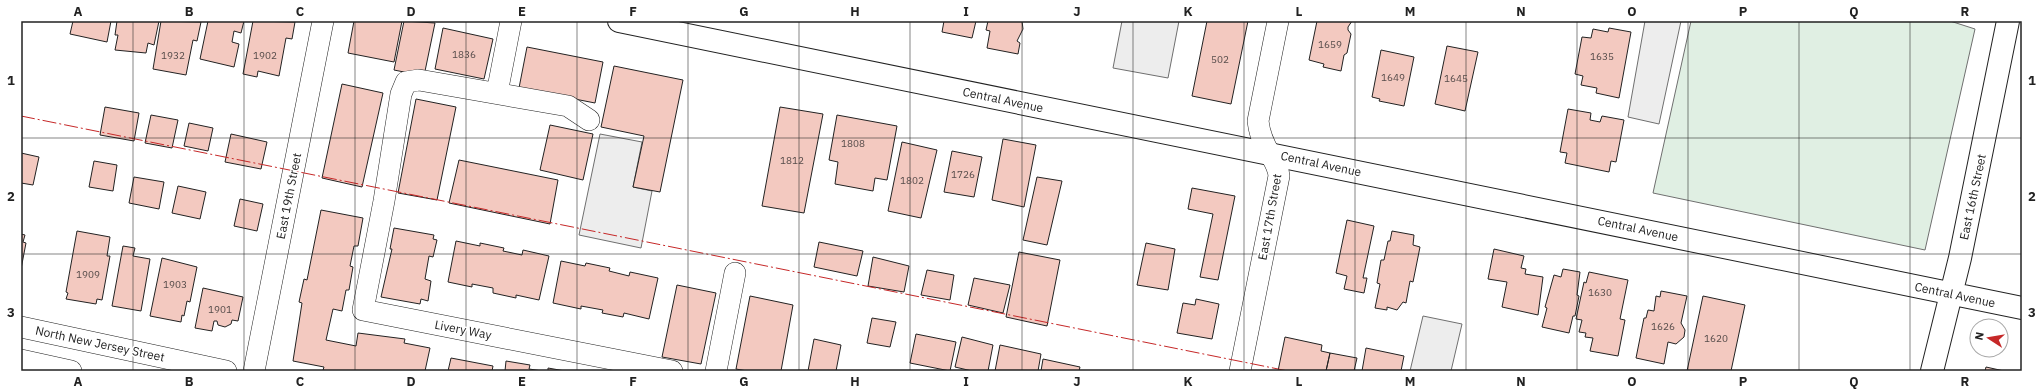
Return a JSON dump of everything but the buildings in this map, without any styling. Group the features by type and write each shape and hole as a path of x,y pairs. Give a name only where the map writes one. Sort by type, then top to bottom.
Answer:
{"main road":[{"name":"Central Avenue","path":"619,21 2022,308"},
{"name":"East 16th Street","path":"1932,371 1952,294 2008,21"}],"street":[{"name":"East 19th Street","path":"254,371 323,21"},
{"path":"511,21 497,93 568,106 589,120"},
{"name":"East 17th Street","path":"1240,371 1279,176 1274,158 1269,153 1260,133 1258,120 1278,21"},
{"name":"Livery Way","path":"497,93 419,80 406,82 401,94 384,201 363,310 672,371"},
{"path":"716,371 735,273"},
{"name":"North New Jersey Street","path":"21,327 226,371"},
{"path":"21,360 71,371"}],"green space":[{"path":"1691,21 1950,21 1975,29 1925,250 1653,193"}],"shaded area":[{"path":"1122,21 1179,21 1168,78 1113,68"},
{"path":"1645,21 1681,21 1659,124 1628,117"},
{"path":"600,134 642,142 633,187 652,191 641,248 579,235"},
{"path":"1423,316 1462,324 1451,371 1410,371"}],"power":[{"path":"21,116 1288,371"}]}
